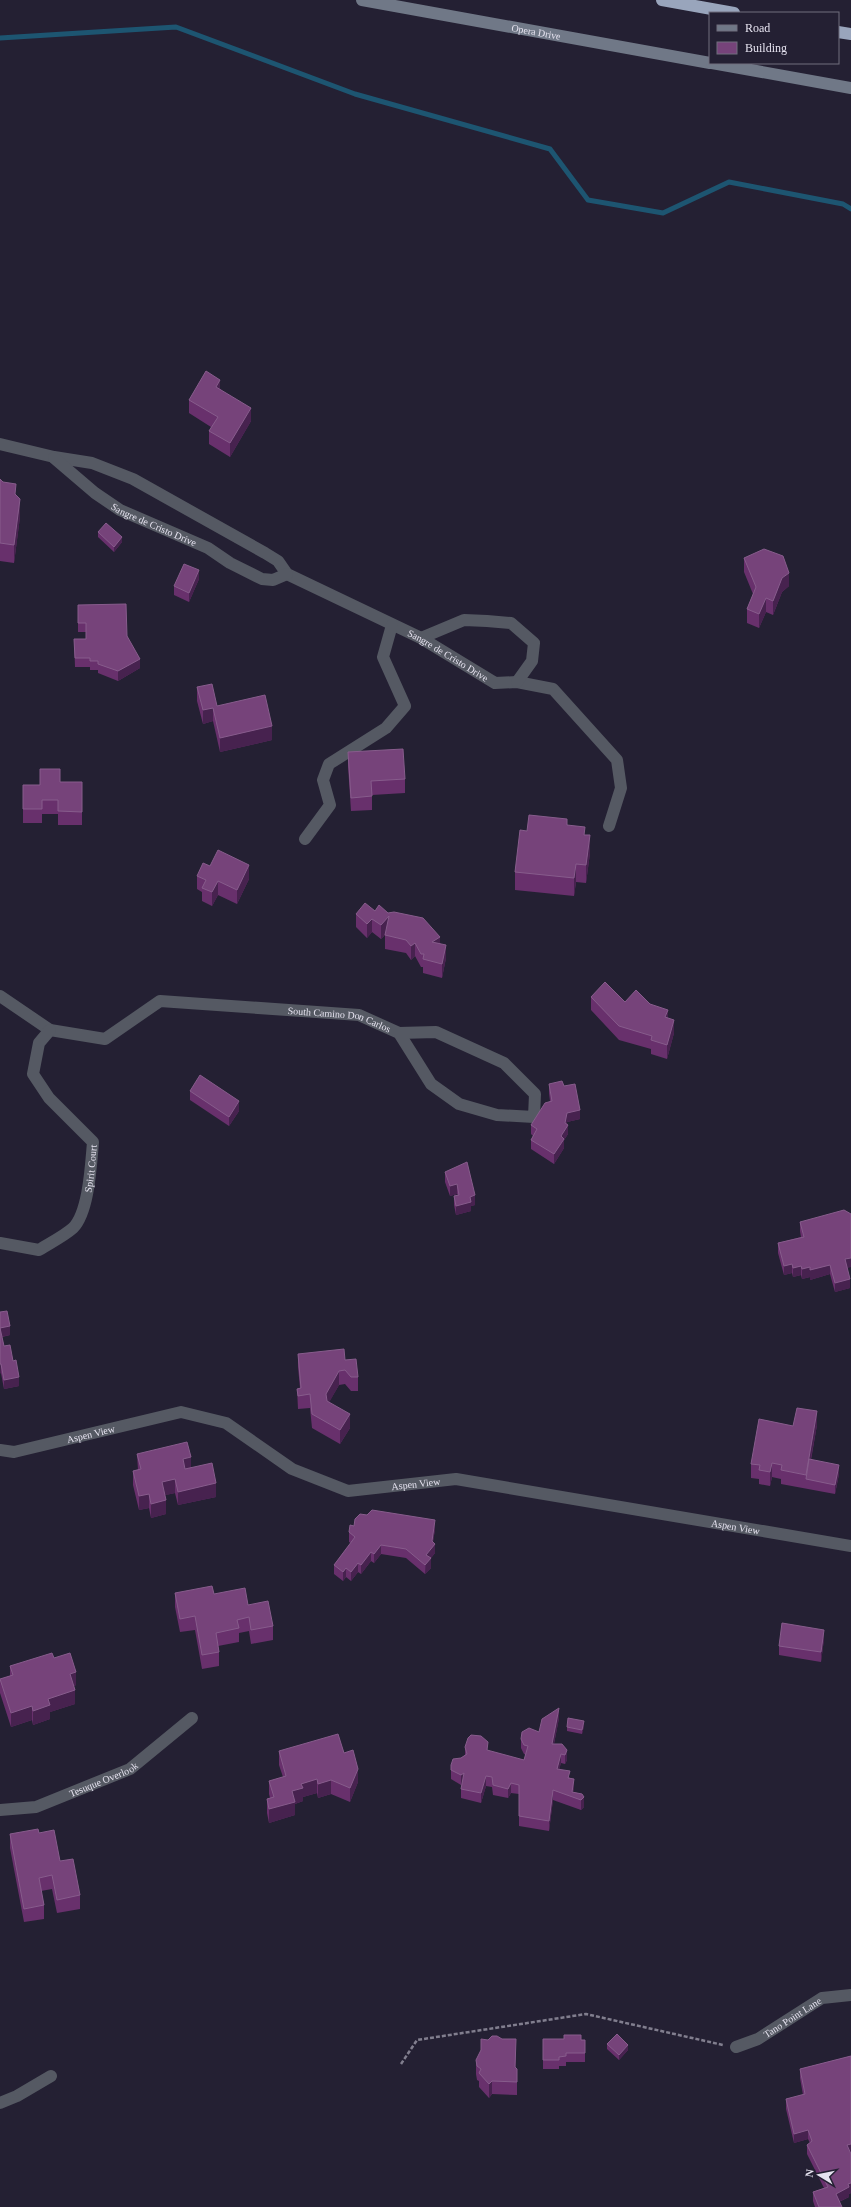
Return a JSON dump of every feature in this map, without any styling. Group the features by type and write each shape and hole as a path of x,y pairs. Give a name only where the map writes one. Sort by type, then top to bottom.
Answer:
{"highway":[{"path":"662,0 728,12"},
{"path":"839,32 851,34"}],"street":[{"name":"Opera Drive","path":"362,0 709,63"},
{"name":"Opera Drive","path":"717,64 851,88"},
{"name":"Sangre de Cristo Drive","path":"0,444 54,457 92,463 133,479 278,561 287,574 421,638 495,683 517,682 553,689 617,760 621,788 609,826"},
{"name":"Sangre de Cristo Drive","path":"54,457 95,493 120,510 196,543 230,564 262,578 273,580 287,574"},
{"path":"421,638 464,620 511,623 534,643 532,661 517,682"},
{"path":"305,839 330,805 323,780 328,764 386,728 405,706 384,657 392,625"},
{"path":"0,996 50,1030"},
{"name":"South Camino Don Carlos","path":"50,1030 105,1039 160,1001 358,1014 399,1033 436,1032 504,1063 535,1094 534,1117 497,1115 459,1104 431,1084 399,1033"},
{"name":"Spirit Court","path":"0,1243 39,1250 74,1228 82,1209 90,1182 93,1142 49,1098 33,1074 39,1043 50,1030"},
{"name":"Aspen View","path":"0,1450 14,1452 181,1412 226,1423 292,1469 348,1491 456,1479 851,1546"},
{"name":"Tesuque Overlook","path":"0,1810 36,1808 130,1769 192,1718"},
{"name":"Tano Point Lane","path":"736,2047 758,2039 822,1998 851,1995"},
{"path":"0,2103 18,2096 51,2076"}],"path":[{"path":"400,2064 417,2040 586,2014 736,2047"}],"building":[{"path":"206,371 220,380 216,387 251,408 230,443 209,431 218,417 189,400"},
{"path":"0,479 3,482 16,484 15,494 20,499 14,545 0,543"},
{"path":"106,523 122,537 114,547 98,532"},
{"path":"764,549 783,556 789,573 782,578 773,601 766,598 759,614 747,609 756,587 744,558"},
{"path":"184,564 199,570 189,593 174,586"},
{"path":"126,604 127,636 140,659 118,671 98,664 98,661 90,661 90,658 75,658 74,639 86,639 86,623 78,623 78,605"},
{"path":"212,684 217,706 265,695 272,726 220,738 213,708 203,710 197,687"},
{"path":"403,749 405,779 371,781 372,796 351,798 348,752"},
{"path":"40,769 60,769 60,782 82,782 82,812 58,811 58,800 42,800 42,809 23,809 23,785 40,785"},
{"path":"529,815 567,819 567,825 585,827 584,835 590,835 586,865 576,864 574,878 515,872 520,830 527,831"},
{"path":"218,850 249,865 237,890 218,881 212,892 202,888 206,880 197,876 203,863 210,866"},
{"path":"365,903 375,911 379,905 388,913 394,912 423,918 440,937 432,942 446,945 442,964 423,959 424,954 421,954 415,943 411,946 406,940 385,935 389,916 381,925 372,919 367,924 356,914"},
{"path":"605,982 625,1002 636,990 650,1004 668,1010 665,1017 674,1020 667,1045 651,1040 652,1036 619,1026 591,997"},
{"path":"200,1075 239,1101 229,1117 190,1091"},
{"path":"562,1081 564,1086 575,1084 580,1110 567,1113 565,1123 568,1125 561,1136 564,1139 554,1154 531,1140 537,1129 531,1125 545,1103 552,1101 549,1084"},
{"path":"467,1162 475,1195 470,1197 471,1202 456,1206 454,1196 459,1195 457,1184 450,1186 445,1172"},
{"path":"844,1210 851,1214 851,1258 845,1259 850,1279 835,1283 830,1265 810,1270 810,1267 802,1269 801,1266 793,1268 792,1264 784,1266 778,1243 804,1237 800,1222"},
{"path":"7,1311 10,1326 0,1328 0,1312"},
{"path":"0,1328 4,1346 10,1345 13,1361 16,1360 19,1377 4,1380 0,1364"},
{"path":"344,1349 345,1360 356,1359 358,1377 351,1377 345,1370 339,1371 326,1394 327,1401 350,1414 340,1430 312,1414 310,1394 298,1396 297,1389 301,1388 298,1354"},
{"path":"797,1408 817,1411 806,1475 781,1470 782,1465 772,1463 770,1472 759,1470 760,1465 751,1464 759,1419 793,1426"},
{"path":"187,1442 191,1457 183,1459 185,1469 212,1463 216,1483 178,1492 175,1479 162,1482 166,1500 151,1504 149,1494 139,1496 133,1471 141,1469 137,1454"},
{"path":"809,1459 839,1465 835,1485 806,1479"},
{"path":"372,1510 435,1520 432,1541 435,1544 426,1555 431,1558 425,1565 406,1549 381,1545 374,1554 371,1552 361,1565 358,1563 351,1572 346,1568 343,1572 334,1565 355,1537 349,1532 350,1525 354,1526 355,1519 360,1514 367,1515"},
{"path":"212,1586 214,1594 245,1588 248,1605 268,1601 273,1626 251,1630 249,1617 237,1620 239,1628 216,1633 219,1652 202,1655 195,1616 180,1619 175,1593"},
{"path":"782,1623 824,1630 821,1652 779,1646"},
{"path":"52,1653 54,1658 70,1653 76,1672 70,1674 75,1690 48,1699 50,1705 33,1711 32,1706 11,1713 0,1679 13,1675 10,1666"},
{"path":"559,1708 552,1744 562,1744 567,1750 565,1755 561,1754 557,1769 570,1771 568,1778 574,1779 572,1792 582,1794 584,1797 581,1800 553,1790 549,1821 519,1816 519,1785 511,1783 508,1789 493,1785 492,1777 486,1776 481,1793 461,1789 464,1773 461,1775 451,1770 451,1765 453,1759 461,1758 467,1754 465,1747 468,1738 471,1735 481,1736 488,1742 487,1750 524,1760 528,1746 524,1745 521,1739 522,1732 529,1728 539,1732 542,1719"},
{"path":"568,1718 584,1721 582,1730 567,1727"},
{"path":"338,1734 344,1753 353,1750 358,1769 350,1788 331,1780 318,1784 317,1779 301,1784 303,1788 292,1791 295,1802 269,1809 267,1799 274,1797 269,1781 286,1776 279,1751"},
{"path":"38,1829 39,1833 54,1830 60,1861 73,1859 80,1895 57,1900 52,1875 39,1878 44,1905 24,1909 10,1834"},
{"path":"617,2034 628,2045 619,2055 607,2044"},
{"path":"564,2035 581,2035 581,2040 585,2040 585,2053 566,2053 566,2056 559,2057 559,2060 543,2060 543,2039 564,2039"},
{"path":"492,2036 497,2036 502,2039 516,2039 515,2067 517,2069 517,2082 492,2081 489,2084 479,2073 481,2069 477,2066 476,2060 481,2050 481,2039 488,2040"},
{"path":"851,2056 851,2144 847,2145 851,2154 851,2183 848,2184 849,2187 836,2194 842,2207 819,2207 813,2192 828,2187 807,2145 812,2141 808,2130 794,2134 786,2099 805,2094 800,2069"}],"waterway":[{"path":"0,38 176,27 355,94 550,149 588,200 663,213 729,182 843,204 851,209"}]}
